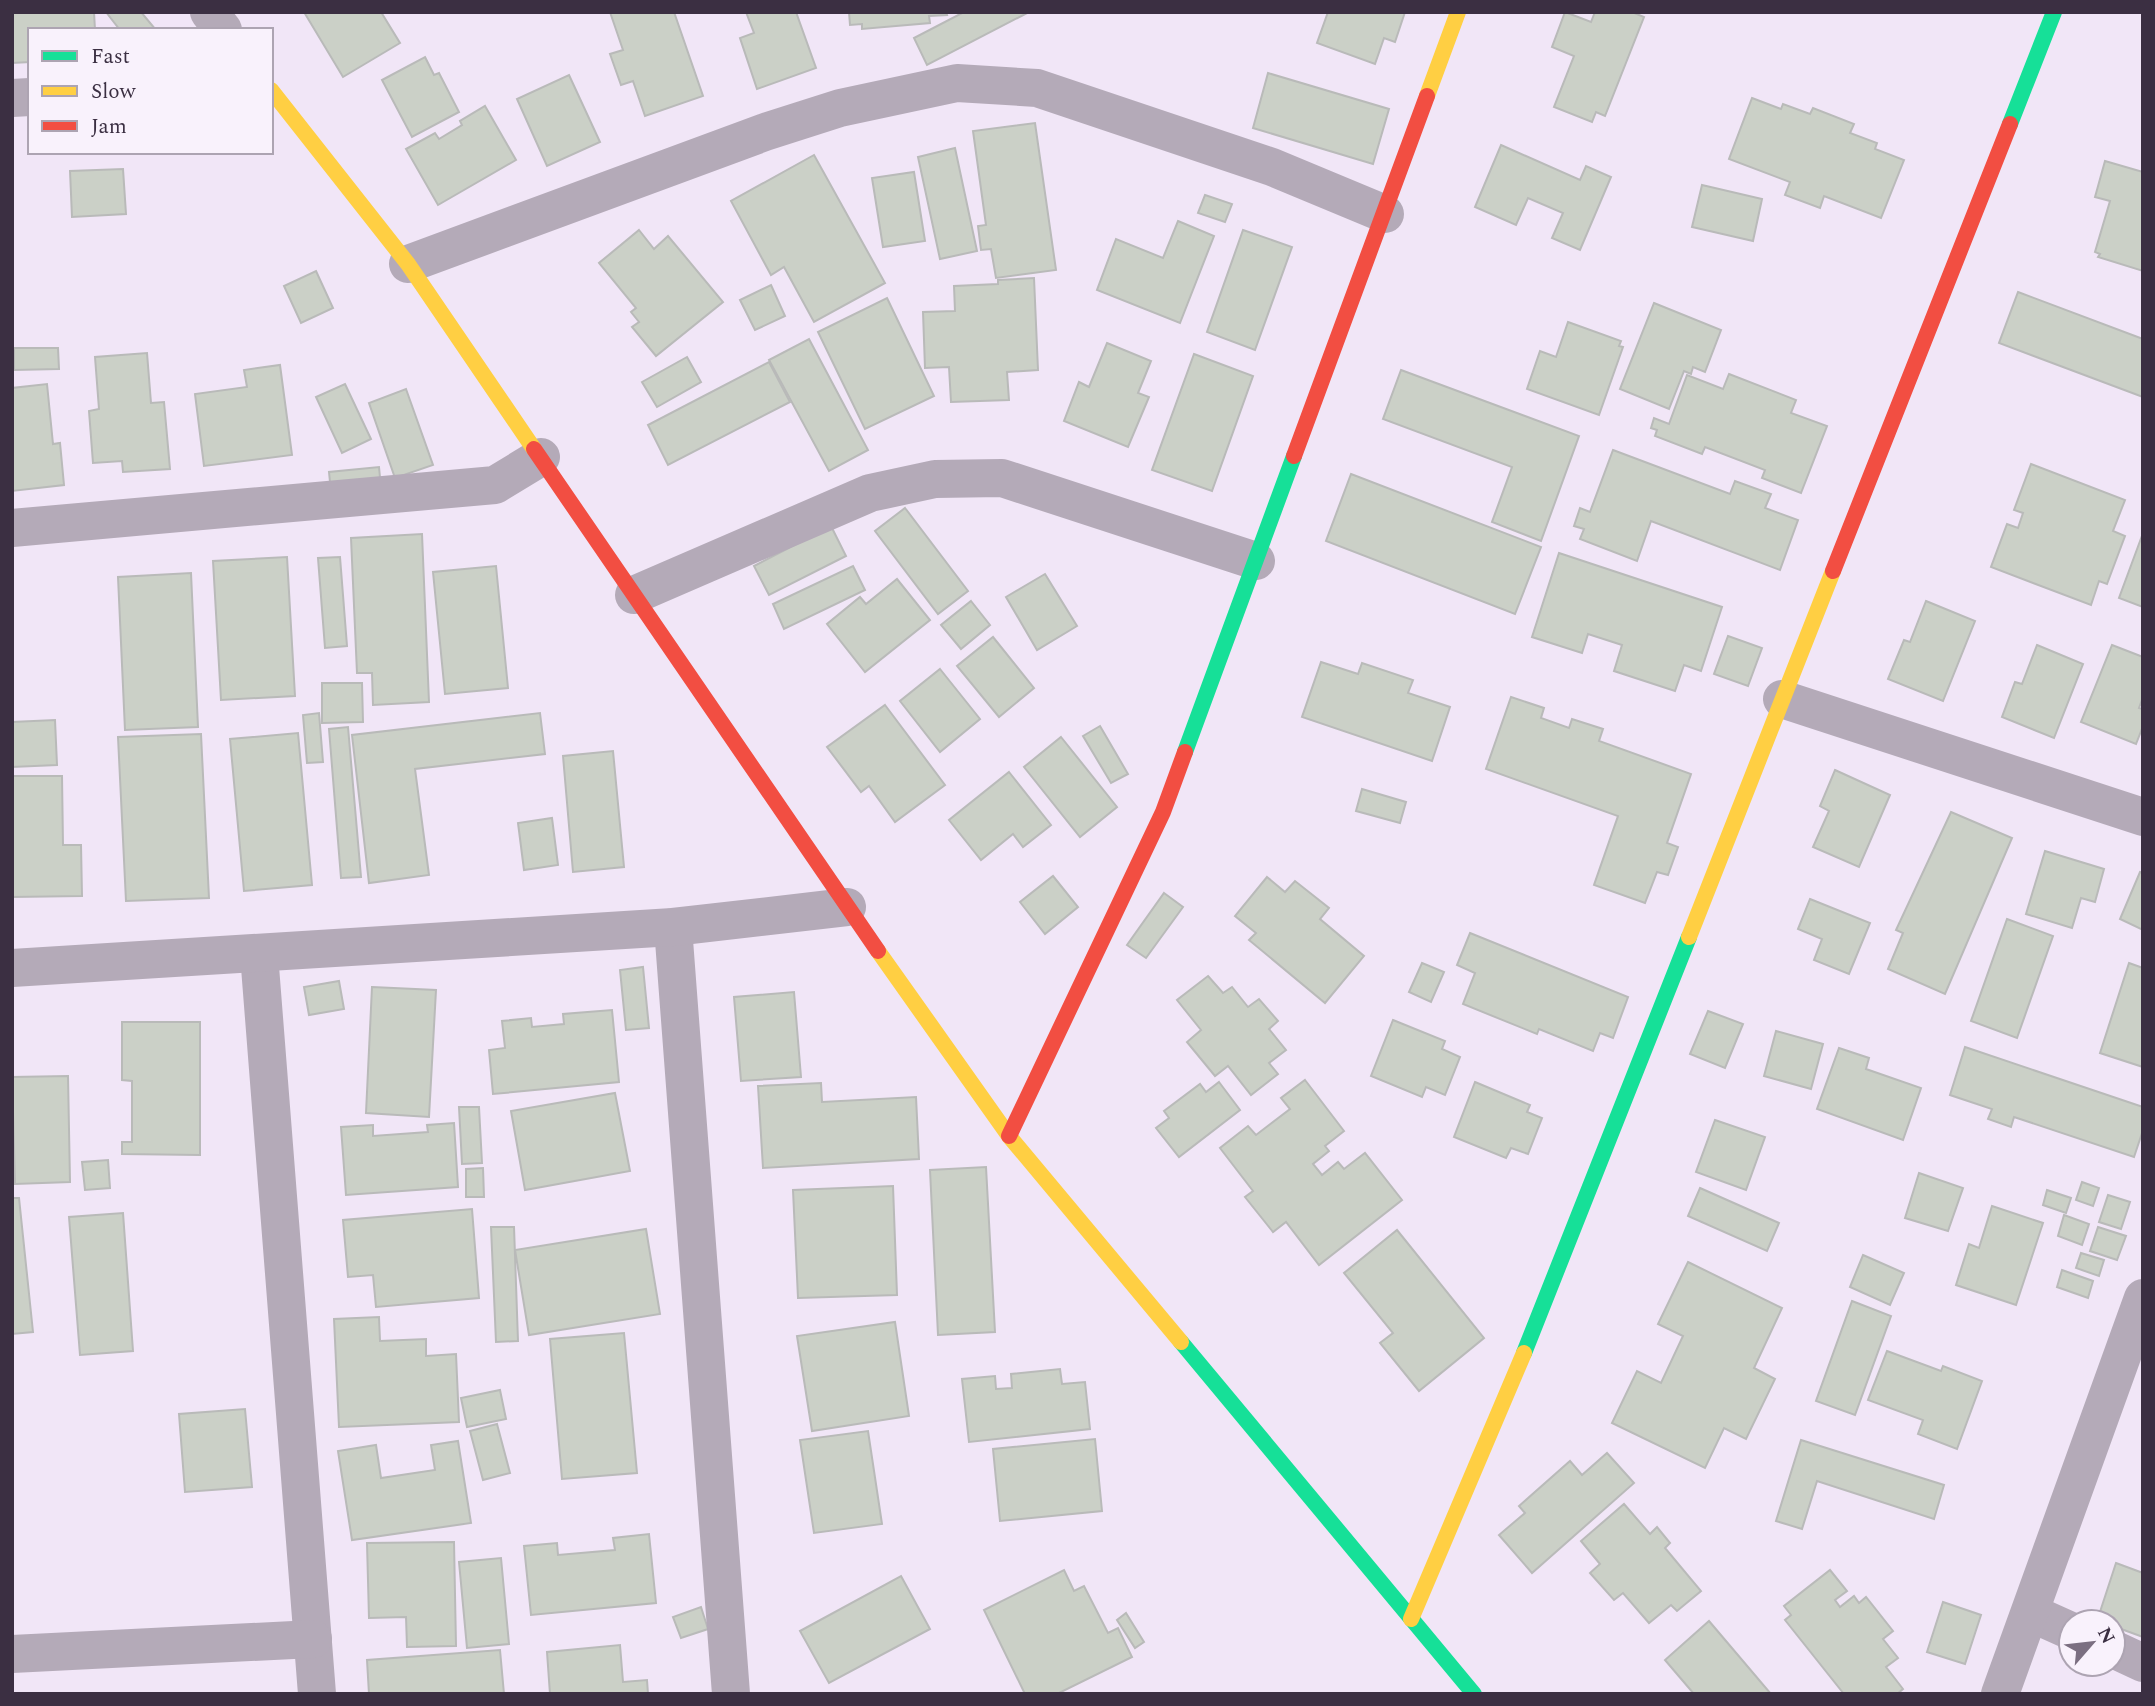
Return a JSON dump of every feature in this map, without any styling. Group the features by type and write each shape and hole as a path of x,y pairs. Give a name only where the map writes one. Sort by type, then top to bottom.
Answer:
{"street":[{"path":"209,12 221,28"},
{"path":"1009,1136 1163,812 1458,12"},
{"path":"1411,1619 1528,1344 2054,12"},
{"path":"408,264 765,132 840,108 957,83 1037,88 1272,167 1385,214"},
{"path":"273,93 408,264 847,907 1009,1136 1411,1619 1468,1692"},
{"path":"12,528 495,485 541,457"},
{"path":"634,595 870,493 935,479 1002,478 1256,561"},
{"path":"1782,699 2143,817"},
{"path":"12,968 673,927 847,907"},
{"path":"673,927 731,1694"},
{"path":"259,954 317,1694"},
{"path":"2000,1694 2143,1298"},
{"path":"2031,1613 2057,1625"},
{"path":"12,1654 313,1639"},
{"path":"2127,1656 2143,1663"}],"building":[{"path":"12,12 94,12 95,28 28,28 28,62 12,63"},
{"path":"106,12 141,12 154,28 118,28"},
{"path":"304,12 381,12 400,43 343,77"},
{"path":"610,12 674,12 703,96 645,116 633,81 621,85 610,54 623,50"},
{"path":"746,12 796,12 816,68 757,89 740,38 754,33"},
{"path":"849,12 946,12 947,15 929,16 930,23 862,29 862,24 850,25"},
{"path":"964,12 1029,12 927,65 914,38"},
{"path":"1328,12 1405,12 1395,42 1384,38 1375,64 1317,43"},
{"path":"1565,12 1591,22 1595,12 1632,12 1644,17 1605,116 1596,112 1592,122 1554,107 1574,56 1552,47"},
{"path":"425,57 434,75 439,73 459,112 412,137 382,80"},
{"path":"1268,73 1389,109 1373,164 1253,128"},
{"path":"569,75 600,142 547,166 517,99"},
{"path":"1752,98 1781,109 1783,104 1810,114 1813,108 1854,124 1850,133 1877,143 1875,149 1904,160 1881,218 1824,196 1820,208 1785,195 1790,182 1729,159"},
{"path":"485,106 516,160 438,205 406,149 435,133 439,139 462,125 460,121"},
{"path":"1035,123 1056,270 996,278 991,249 981,250 978,226 986,225 973,131"},
{"path":"1501,145 1580,180 1586,166 1611,177 1580,250 1552,238 1563,213 1528,198 1516,225 1475,207"},
{"path":"955,148 977,251 940,259 918,157"},
{"path":"814,155 885,283 814,322 784,267 771,275 731,201"},
{"path":"2105,161 2143,172 2143,271 2098,257 2100,254 2095,252 2110,201 2095,197"},
{"path":"123,169 126,214 72,217 70,171"},
{"path":"914,172 925,241 883,247 872,178"},
{"path":"1702,185 1762,199 1753,241 1692,227"},
{"path":"1205,195 1232,204 1225,222 1198,213"},
{"path":"1178,221 1214,236 1180,323 1097,290 1116,239 1163,258"},
{"path":"639,230 654,249 668,236 723,302 656,356 632,327 639,322 631,312 636,308 599,263"},
{"path":"1243,230 1292,247 1255,350 1207,332"},
{"path":"316,271 333,308 301,323 284,286"},
{"path":"1034,278 1038,370 1007,372 1009,400 951,402 949,367 925,368 923,312 955,311 954,286 998,284 998,280"},
{"path":"771,285 785,316 755,330 740,300"},
{"path":"2018,292 2143,339 2143,397 1999,343"},
{"path":"887,298 934,396 865,429 818,332"},
{"path":"1654,303 1721,330 1705,372 1693,367 1691,374 1684,371 1669,409 1620,389"},
{"path":"1568,322 1621,341 1619,346 1623,347 1599,415 1527,389 1540,351 1556,357"},
{"path":"809,339 868,450 829,471 769,360"},
{"path":"1107,343 1151,361 1138,393 1149,397 1128,447 1064,421 1079,382 1089,387"},
{"path":"14,348 58,348 59,369 14,370"},
{"path":"147,353 151,403 164,402 170,469 123,472 122,461 93,463 89,411 99,409 95,357"},
{"path":"1194,354 1253,376 1212,491 1152,470"},
{"path":"687,357 701,382 657,407 642,382"},
{"path":"769,362 790,402 668,465 648,425"},
{"path":"280,365 292,455 204,466 195,394 247,387 244,370"},
{"path":"1401,370 1579,436 1541,541 1492,522 1512,467 1383,419"},
{"path":"1729,374 1796,400 1791,413 1827,426 1801,493 1762,478 1765,470 1705,447 1702,454 1655,436 1657,430 1651,428 1654,418 1669,424 1687,375 1723,389"},
{"path":"47,384 53,444 60,443 64,485 12,491 12,388"},
{"path":"345,384 371,439 342,453 316,397"},
{"path":"406,389 433,465 395,478 369,403"},
{"path":"1613,450 1730,494 1735,481 1771,494 1765,508 1798,520 1780,570 1651,521 1637,561 1580,539 1584,529 1574,526 1580,508 1590,512"},
{"path":"2031,464 2125,500 2113,531 2125,536 2107,584 2099,581 2091,605 1991,567 2007,524 2018,528 2023,513 2014,510"},
{"path":"379,467 381,488 331,492 329,472"},
{"path":"1351,474 1541,547 1515,614 1326,541"},
{"path":"905,508 968,591 938,614 875,531"},
{"path":"831,526 846,556 769,595 754,566"},
{"path":"2143,533 2143,607 2119,598"},
{"path":"422,534 429,702 373,705 372,673 357,673 351,538"},
{"path":"1559,553 1722,607 1701,671 1684,665 1675,691 1614,671 1622,645 1588,634 1582,653 1532,637"},
{"path":"287,557 295,696 221,700 213,561"},
{"path":"340,557 347,646 325,648 318,558"},
{"path":"496,566 508,688 445,694 433,572"},
{"path":"853,566 865,590 784,629 773,604"},
{"path":"191,573 198,727 125,730 118,577"},
{"path":"1045,574 1077,626 1037,650 1006,597"},
{"path":"897,579 930,620 865,672 827,624 860,597 866,604"},
{"path":"971,601 990,625 961,649 941,625"},
{"path":"1926,601 1975,621 1943,701 1888,679 1904,640 1910,642"},
{"path":"1728,636 1762,648 1748,686 1714,674"},
{"path":"993,637 1034,688 999,717 957,666"},
{"path":"2037,645 2083,664 2054,738 2002,717 2015,682 2022,684"},
{"path":"2112,645 2143,657 2143,697 2139,708 2143,709 2143,726 2136,744 2081,722"},
{"path":"1321,662 1358,674 1362,663 1413,680 1408,693 1450,707 1432,761 1302,717"},
{"path":"940,669 980,719 940,752 900,701"},
{"path":"322,683 362,683 363,722 322,723"},
{"path":"1511,697 1544,708 1541,718 1569,728 1572,719 1603,729 1599,741 1691,774 1667,843 1678,847 1668,875 1657,872 1645,903 1594,885 1618,816 1486,769"},
{"path":"885,705 945,785 895,822 869,786 861,792 827,747"},
{"path":"319,713 323,762 307,763 303,715"},
{"path":"540,713 545,754 415,769 429,875 369,883 352,735"},
{"path":"55,720 57,765 12,767 12,722"},
{"path":"1100,726 1128,774 1111,783 1083,736"},
{"path":"348,727 361,877 341,878 329,729"},
{"path":"298,733 312,885 244,891 230,739"},
{"path":"201,734 209,898 126,901 118,737"},
{"path":"1061,737 1117,807 1080,837 1024,767"},
{"path":"613,751 624,867 573,872 563,756"},
{"path":"1835,770 1890,795 1859,867 1813,847 1829,811 1820,806"},
{"path":"1009,772 1051,825 1023,847 1013,834 981,860 949,820"},
{"path":"12,776 62,776 63,845 81,845 82,896 12,897"},
{"path":"1362,789 1406,802 1400,823 1356,811"},
{"path":"1951,812 2012,838 1945,994 1888,969 1903,933 1896,930"},
{"path":"552,818 558,865 524,870 518,823"},
{"path":"2045,851 2104,869 2095,902 2081,898 2072,928 2026,914"},
{"path":"2140,872 2143,873 2143,930 2120,919"},
{"path":"1053,876 1078,907 1045,934 1020,902"},
{"path":"1267,877 1285,892 1295,881 1329,908 1320,919 1364,956 1325,1003 1249,940 1256,933 1235,916"},
{"path":"1164,893 1183,907 1146,958 1127,945"},
{"path":"1810,899 1870,923 1849,974 1814,960 1822,939 1798,929"},
{"path":"2007,919 2053,936 2017,1038 1971,1021"},
{"path":"1470,933 1628,997 1613,1038 1600,1033 1593,1051 1539,1029 1537,1034 1463,1004 1475,973 1457,965"},
{"path":"1422,963 1444,972 1431,1002 1409,992"},
{"path":"2129,963 2143,968 2143,1067 2100,1053"},
{"path":"643,967 649,1028 626,1030 620,970"},
{"path":"1208,976 1223,993 1232,987 1248,1007 1259,999 1278,1021 1269,1029 1286,1050 1269,1063 1278,1074 1251,1095 1228,1066 1215,1076 1187,1042 1201,1030 1177,1000"},
{"path":"339,981 344,1009 309,1015 304,987"},
{"path":"372,987 436,990 429,1117 366,1113"},
{"path":"794,992 801,1077 741,1081 734,997"},
{"path":"612,1010 619,1082 493,1094 489,1050 505,1048 502,1021 531,1018 532,1027 564,1024 563,1014"},
{"path":"1708,1011 1743,1024 1725,1068 1690,1054"},
{"path":"1393,1020 1445,1041 1442,1049 1460,1057 1445,1095 1426,1087 1422,1097 1371,1076"},
{"path":"122,1022 200,1022 200,1155 122,1154 122,1142 132,1142 132,1081 122,1080"},
{"path":"1776,1031 1823,1044 1811,1089 1764,1076"},
{"path":"1965,1047 2143,1107 2143,1130 2134,1157 2014,1117 2011,1127 1988,1119 1992,1109 1950,1095"},
{"path":"1839,1048 1869,1058 1866,1069 1921,1088 1903,1140 1817,1109"},
{"path":"68,1076 70,1182 15,1184 12,1077"},
{"path":"1305,1080 1344,1131 1325,1146 1329,1151 1313,1164 1322,1175 1338,1162 1344,1169 1365,1153 1402,1200 1319,1265 1286,1222 1273,1232 1245,1197 1253,1191 1220,1148 1248,1126 1256,1135 1290,1109 1281,1098"},
{"path":"1219,1082 1240,1110 1179,1157 1156,1128 1169,1118 1164,1111 1200,1084 1206,1092"},
{"path":"1475,1082 1530,1105 1527,1112 1542,1118 1528,1154 1511,1148 1506,1158 1454,1137"},
{"path":"821,1083 822,1102 916,1097 919,1159 763,1168 758,1086"},
{"path":"615,1093 630,1171 525,1190 511,1111"},
{"path":"459,1107 479,1107 482,1163 462,1164"},
{"path":"1715,1120 1765,1137 1746,1190 1696,1172"},
{"path":"454,1123 458,1187 346,1195 341,1127 373,1125 373,1136 428,1132 427,1125"},
{"path":"108,1160 110,1188 85,1190 82,1162"},
{"path":"986,1167 995,1332 938,1335 930,1170"},
{"path":"483,1168 484,1197 466,1197 466,1169"},
{"path":"1919,1173 1963,1188 1948,1231 1905,1218"},
{"path":"2082,1182 2099,1188 2093,1206 2076,1200"},
{"path":"893,1186 897,1295 798,1298 793,1190"},
{"path":"1700,1188 1779,1223 1767,1251 1688,1216"},
{"path":"2047,1190 2071,1198 2066,1213 2043,1205"},
{"path":"2108,1195 2130,1202 2121,1229 2099,1222"},
{"path":"12,1198 19,1198 33,1332 12,1334"},
{"path":"1992,1206 2043,1223 2016,1305 1956,1285 1969,1244 1979,1248"},
{"path":"472,1209 479,1298 376,1307 373,1275 348,1277 343,1220"},
{"path":"123,1213 133,1351 80,1355 69,1217"},
{"path":"2064,1215 2089,1224 2082,1245 2058,1236"},
{"path":"491,1227 514,1227 518,1341 496,1342"},
{"path":"2098,1227 2126,1236 2117,1260 2090,1251"},
{"path":"646,1229 660,1314 529,1335 515,1250"},
{"path":"1397,1230 1484,1338 1419,1391 1380,1343 1393,1333 1344,1273"},
{"path":"2081,1253 2104,1260 2099,1276 2076,1268"},
{"path":"1863,1255 1904,1273 1890,1305 1850,1287"},
{"path":"1688,1262 1782,1308 1754,1368 1775,1379 1746,1439 1724,1428 1705,1468 1612,1423 1637,1371 1661,1383 1683,1336 1658,1324"},
{"path":"2062,1270 2093,1281 2088,1298 2057,1287"},
{"path":"1852,1301 1891,1316 1855,1415 1816,1401"},
{"path":"379,1317 380,1341 426,1339 426,1356 456,1354 459,1422 339,1427 334,1319"},
{"path":"895,1322 909,1416 812,1431 797,1336"},
{"path":"624,1333 637,1473 562,1479 550,1339"},
{"path":"1887,1351 1941,1371 1943,1366 1982,1381 1957,1449 1918,1434 1923,1420 1868,1400"},
{"path":"1060,1369 1062,1384 1085,1382 1090,1429 969,1442 962,1379 995,1376 996,1389 1012,1388 1011,1374"},
{"path":"500,1390 506,1419 467,1427 461,1398"},
{"path":"245,1409 252,1487 185,1492 179,1414"},
{"path":"497,1424 510,1473 483,1480 470,1431"},
{"path":"868,1431 882,1524 814,1533 800,1440"},
{"path":"1095,1439 1102,1511 1000,1521 993,1449"},
{"path":"1801,1440 1944,1485 1934,1519 1817,1481 1802,1529 1776,1521"},
{"path":"458,1441 471,1523 352,1540 338,1451 376,1445 381,1478 435,1470 431,1445"},
{"path":"1607,1453 1634,1483 1532,1573 1499,1535 1525,1513 1519,1506 1570,1461 1582,1475"},
{"path":"1624,1504 1650,1534 1657,1527 1670,1543 1665,1548 1701,1591 1677,1611 1671,1605 1649,1623 1623,1593 1614,1600 1590,1573 1600,1564 1581,1541"},
{"path":"649,1534 656,1603 531,1615 524,1546 557,1543 558,1555 615,1550 613,1538"},
{"path":"454,1542 456,1646 407,1647 406,1617 369,1618 367,1543"},
{"path":"501,1558 509,1644 467,1648 459,1562"},
{"path":"2116,1563 2143,1573 2143,1637 2127,1631 2127,1608 2101,1608"},
{"path":"1064,1570 1074,1591 1084,1586 1108,1633 1118,1628 1132,1657 1057,1694 1025,1694 984,1610"},
{"path":"1830,1570 1847,1591 1835,1600 1840,1607 1854,1596 1859,1603 1866,1597 1893,1631 1883,1639 1898,1658 1886,1667 1903,1689 1897,1694 1844,1694 1785,1620 1791,1615 1784,1606"},
{"path":"901,1576 930,1629 829,1683 800,1631"},
{"path":"1943,1602 1981,1615 1965,1664 1927,1652"},
{"path":"701,1607 708,1629 681,1638 673,1617"},
{"path":"1126,1613 1144,1642 1135,1648 1117,1620"},
{"path":"1709,1621 1771,1694 1694,1694 1665,1660"},
{"path":"620,1645 623,1682 647,1680 648,1694 550,1694 547,1652"},
{"path":"500,1650 504,1694 369,1694 367,1660"}],"traffic: fast":[{"path":"2010,124 2054,12"},
{"path":"1185,752 1294,456"},
{"path":"1524,1353 1689,937"},
{"path":"1181,1342 1474,1694"}],"traffic: slow":[{"path":"1427,96 1458,12"},
{"path":"273,93 408,264 534,449"},
{"path":"1689,937 1833,571"},
{"path":"878,951 1009,1136 1181,1342"},
{"path":"1411,1619 1524,1353"}],"traffic: jam":[{"path":"1294,456 1427,96"},
{"path":"1833,571 2010,124"},
{"path":"534,449 878,951"},
{"path":"1009,1136 1163,812 1185,752"}]}
